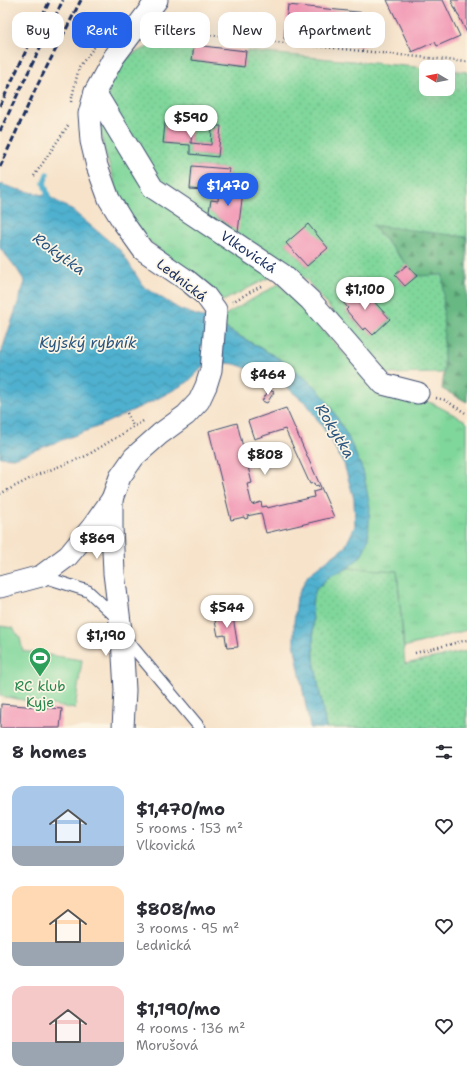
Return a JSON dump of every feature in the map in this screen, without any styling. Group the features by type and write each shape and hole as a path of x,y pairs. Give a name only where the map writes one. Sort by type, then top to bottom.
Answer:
{"street":[{"name":"Lednická","path":"41,576 68,556 92,526 112,499 120,477 134,457 186,414 199,401 211,370 216,310 205,295 188,281 143,250 109,199 97,166 92,141 89,114 96,92 114,57 154,4"},
{"name":"Vlkovická","path":"96,92 153,188 282,274 310,300 383,384 418,393"},
{"path":"112,499 114,573 125,690 123,728"},
{"path":"0,587 41,576"}],"lane":[{"path":"41,576 88,591 200,728"}],"path":[{"path":"154,4 200,34 467,62"},
{"path":"34,176 71,121 89,114"},
{"path":"238,298 282,274"},
{"path":"418,393 445,400 467,414"},
{"path":"127,413 133,426"},
{"path":"0,494 37,475 86,456 147,418"},
{"path":"415,653 467,640"}],"green space":[{"path":"146,48 194,48 192,60 244,67 246,51 419,67 419,96 455,96 455,71 467,72 467,237 372,225 407,265 395,275 404,286 417,276 443,275 444,373 384,374 306,279 155,186 107,97 112,75 130,55","holes":["167,119 176,120 176,125 192,126 191,143 211,145 212,129 216,129 217,126 220,126 218,157 190,154 190,145 163,143","192,166 229,169 227,182 218,182 217,191 190,189","219,189 243,191 237,231 209,211 211,200 218,201","308,225 328,248 307,266 286,243","359,285 390,319 373,335 366,328 363,330 346,311 348,308 342,301"]},
{"path":"98,113 272,276 223,301 206,283 178,265 141,234 120,200 104,149"},
{"path":"372,224 467,237 467,402 442,389 444,373 443,275 417,276"},
{"path":"279,284 374,386 384,391 432,403 467,423 467,630 404,647 397,571 348,568 362,555 363,471 348,437 329,404 285,362 224,327 225,315"},
{"path":"348,568 397,571 405,664 467,651 467,728 326,728 314,660 312,601 316,589 330,576"},
{"name":"RC klub Kyje","path":"0,626 13,628 20,638 23,651 82,660 75,709 0,696"}],"water":[{"name":"Kyjský rybník","path":"0,184 48,196 73,211 121,251 143,286 179,309 212,321 285,362 316,387 329,404 348,437 363,471 370,507 368,540 362,555 348,568 330,576 316,589 312,601 314,660 326,728 310,728 294,643 294,622 297,597 308,575 345,547 355,526 354,499 344,464 327,434 307,404 285,386 263,374 235,364 209,361 188,382 157,399 97,427 14,458 0,457 0,356 25,282 17,269 0,248"}],"building":[{"path":"387,0 443,0 460,36 437,46 435,42 412,52"},
{"path":"451,0 467,0 467,33"},
{"path":"288,5 357,12 287,12"},
{"path":"210,47 246,51 244,67 192,60 194,48"},
{"path":"166,119 176,120 176,125 192,126 191,143 211,145 212,128 216,129 216,126 221,126 218,157 190,154 190,145 163,143"},
{"path":"192,166 229,169 227,182 218,182 217,191 190,189"},
{"path":"219,188 243,191 238,232 209,211 211,200 218,201"},
{"path":"308,224 328,248 307,266 286,243"},
{"path":"407,265 417,276 405,286 395,275"},
{"path":"359,285 390,319 373,335 366,328 363,330 346,310 348,308 342,301"},
{"path":"269,390 274,392 267,403 262,401"},
{"path":"286,408 334,517 266,533 261,513 247,516 248,518 245,519 244,517 231,520 209,431 237,423 252,483 247,484 252,505 261,502 262,507 267,506 267,508 314,497 313,492 320,490 318,485 315,486 314,483 310,484 285,429 254,439 248,421"},
{"path":"232,611 238,647 227,648 225,635 218,636 215,621 222,619 221,612"},
{"path":"1,704 62,709 60,728 0,728"}],"waterway":[{"path":"47,174 44,183 48,196"}],"railway":[{"path":"0,106 50,0"},
{"path":"0,131 63,0"},
{"path":"0,167 37,86 81,0"}],"place":[{"name":"RC klub Kyje","path":"40,678"}],"water label":[{"name":"Rokytka","path":"59,254"},
{"name":"Rokytka","path":"335,431"}]}
